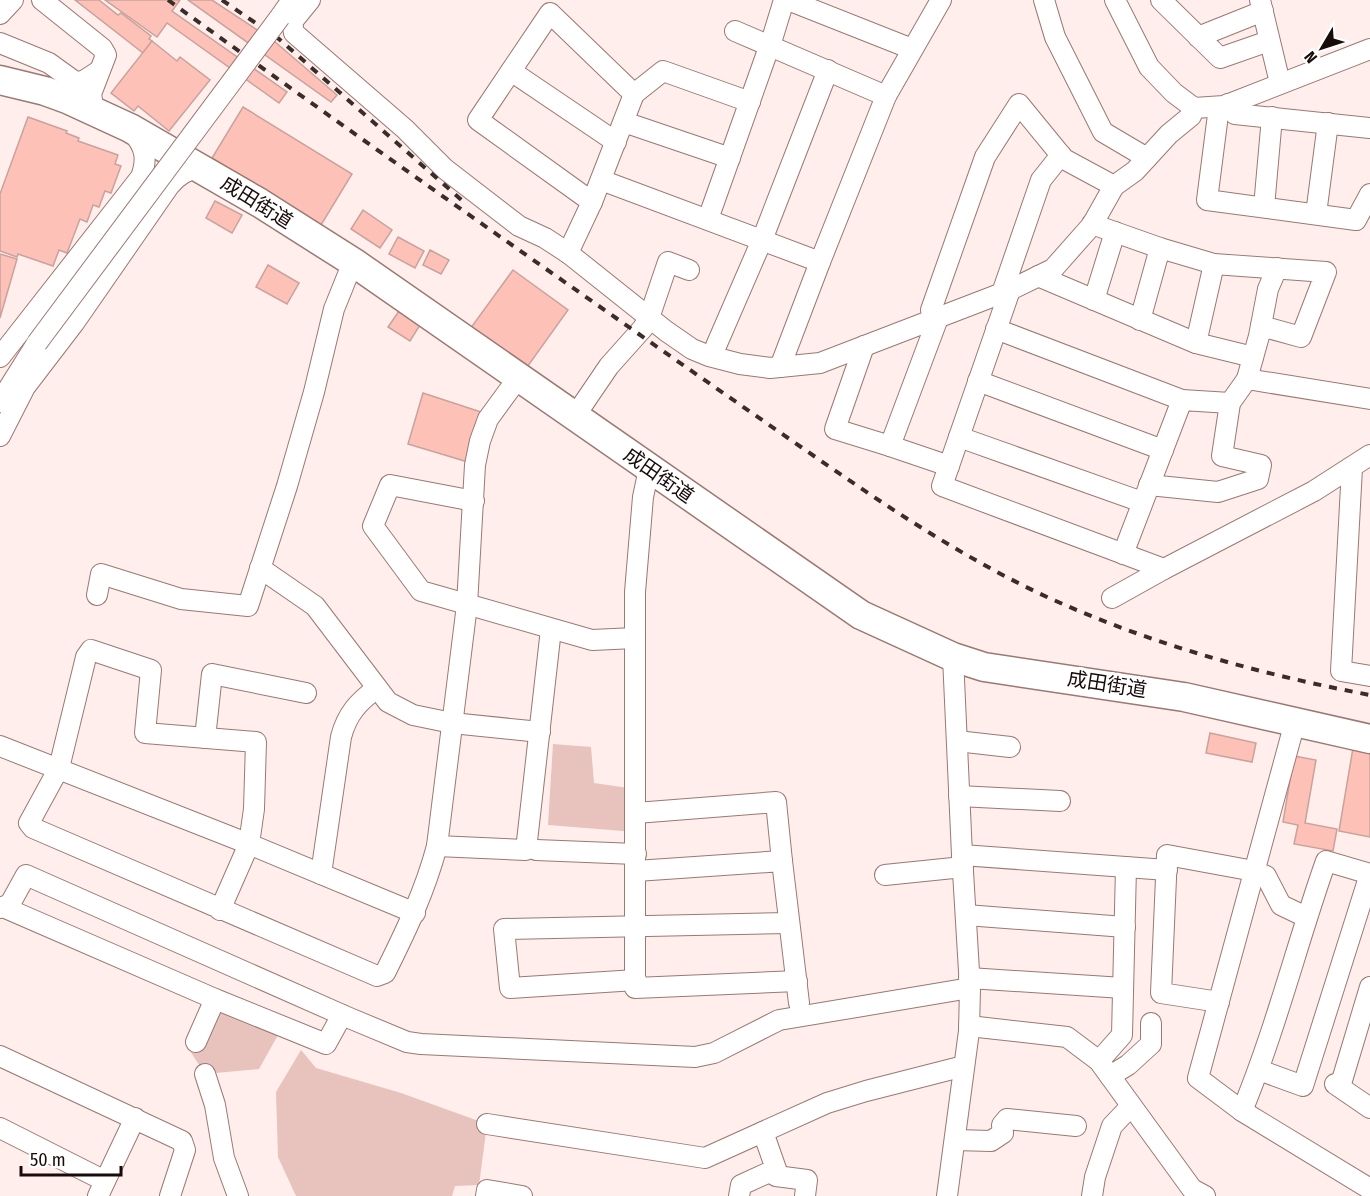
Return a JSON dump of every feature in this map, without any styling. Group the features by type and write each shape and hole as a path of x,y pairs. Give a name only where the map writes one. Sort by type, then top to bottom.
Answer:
{"highway":[{"name":"成田街道","path":"0,80 45,91 130,128 261,203 353,262 861,615 953,657 984,667 1184,697 1370,739"}],"street":[{"path":"0,14 13,0"},
{"path":"42,0 102,48 106,55 91,94 94,112"},
{"path":"0,402 37,343 292,0"},
{"path":"310,0 292,22 294,33 405,129 445,169 519,225 545,238 567,253 692,349 740,364 770,368 783,361 886,96 941,0"},
{"path":"708,219 786,0 912,49"},
{"path":"1044,0 1055,37 1103,132 1147,158"},
{"path":"1114,0 1149,67 1174,93 1194,108 1224,105 1370,49"},
{"path":"1161,0 1220,58 1269,41"},
{"path":"1198,37 1261,5 1280,83"},
{"path":"592,202 478,120 550,14 634,94"},
{"path":"735,31 886,96"},
{"path":"0,44 50,63 74,81 82,82 99,71"},
{"path":"716,346 762,240 828,70"},
{"path":"511,71 616,142"},
{"path":"567,253 592,202 634,94 663,71 750,102"},
{"path":"938,318 931,310 985,157 1019,104 1064,159 1114,186"},
{"path":"1224,105 1234,114 1370,128"},
{"path":"1224,105 1207,200 1356,220 1370,194"},
{"path":"653,321 669,322 716,346 743,353 783,361 820,363 1006,292 1053,268 1092,224 1114,186 1135,171 1169,135 1191,116 1194,108"},
{"path":"1264,207 1272,117"},
{"path":"624,122 730,158"},
{"path":"1316,214 1328,123"},
{"path":"0,357 141,177 145,165 142,143 130,128"},
{"path":"1061,155 1041,180 996,329 942,486 1164,569"},
{"path":"0,436 25,387 74,323 169,186 182,174 200,167"},
{"path":"601,180 820,262"},
{"path":"1092,224 1214,264 1326,272 1301,337 1261,326"},
{"path":"1094,300 1115,232"},
{"path":"1140,320 1160,248"},
{"path":"97,595 101,574 181,599 248,606 287,486 314,392 334,309 353,262"},
{"path":"575,416 609,366 653,321 668,262 689,270"},
{"path":"1196,343 1214,264"},
{"path":"959,437 1146,493 1218,492 1258,479 1261,465 1222,456 1230,403 1247,380 1268,290 1277,268"},
{"path":"1038,276 1196,343 1253,357"},
{"path":"890,446 938,318"},
{"path":"996,329 1182,400 1230,403"},
{"path":"864,346 835,429 949,466"},
{"path":"220,910 249,844 254,809 256,742 145,733 151,670 92,650 86,657 59,768 29,823 33,828 220,910 377,976 385,973 415,914 429,877 437,846 467,605 476,465 480,441 488,419 518,378"},
{"path":"1247,380 1370,399"},
{"path":"978,381 1163,450"},
{"path":"1123,554 1182,400"},
{"path":"1112,598 1314,491 1370,455"},
{"path":"1352,468 1341,671 1370,676"},
{"path":"649,469 643,497 635,592 636,988 796,981"},
{"path":"474,501 390,485 373,526 421,591 592,640 635,638"},
{"path":"260,568 315,606 388,702 413,714 452,723 540,732"},
{"path":"437,846 526,850 552,629"},
{"path":"947,1196 969,1026 970,983 953,657"},
{"path":"204,738 213,674 306,693"},
{"path":"321,874 340,737 345,723 359,701 377,688"},
{"path":"1295,722 1198,1078 1242,1111 1370,1189"},
{"path":"957,741 1010,747"},
{"path":"0,746 249,844 415,914"},
{"path":"959,796 1060,801"},
{"path":"636,813 776,802 799,1004"},
{"path":"536,850 636,863 782,861"},
{"path":"1219,1002 1161,993 1167,855 1254,871 1266,876 1281,905 1306,917"},
{"path":"885,875 962,861 1167,870"},
{"path":"1242,1111 1259,1070 1306,917 1326,861 1370,874 1366,898 1303,1086 1259,1070"},
{"path":"1104,1069 1122,1035 1126,867"},
{"path":"2,908 10,904 26,875 342,1015 407,1042 421,1044 695,1057 714,1053 778,1020 970,983 1123,988"},
{"path":"2,908 326,1044 342,1015"},
{"path":"966,915 1125,927"},
{"path":"636,980 510,988 504,929 789,923"},
{"path":"1370,987 1338,1085 1370,1108"},
{"path":"196,1042 215,999"},
{"path":"1104,1069 1128,1065 1150,1044 1151,1023"},
{"path":"969,1026 1067,1037 1104,1069 1195,1194"},
{"path":"1,1063 135,1118 182,1141 185,1150 170,1196"},
{"path":"487,1124 705,1158 827,1103 964,1066"},
{"path":"205,1074 215,1105 224,1158 238,1196"},
{"path":"1092,1196 1095,1177 1112,1126 1131,1106"},
{"path":"0,1128 102,1188 135,1118"},
{"path":"954,1140 992,1141 1003,1133 1002,1125 1007,1119 1076,1126"},
{"path":"740,1191 776,1169 763,1132"},
{"path":"770,1172 776,1176 807,1180 805,1196"},
{"path":"486,1196 487,1190 522,1196"}],"shaded area":[{"path":"553,744 591,747 594,783 635,789 636,832 548,825"},
{"path":"215,999 283,1026 259,1069 205,1074 190,1051"},
{"path":"301,1050 316,1068 401,1093 487,1124 479,1185 455,1186 452,1196 296,1196 278,1157 276,1092"}],"building":[{"path":"75,0 99,0 118,15 121,13 151,36 149,39 152,41 143,53"},
{"path":"105,0 180,0 172,11 287,92 279,103 167,23 157,37"},
{"path":"188,0 212,0 274,41 337,95 331,102"},
{"path":"152,41 177,61 180,57 210,80 169,131 138,106 134,111 111,93"},
{"path":"243,107 352,174 321,225 212,158"},
{"path":"28,117 67,131 66,133 79,138 78,141 118,155 115,164 121,166 111,193 105,191 99,207 93,205 87,222 80,219 67,253 59,250 53,266 18,254 17,257 0,251 0,194"},
{"path":"215,201 242,215 232,233 206,218"},
{"path":"363,210 392,230 380,248 351,229"},
{"path":"398,237 424,251 415,268 389,254"},
{"path":"430,250 449,260 441,274 423,265"},
{"path":"0,254 17,259 0,318"},
{"path":"268,265 299,283 287,304 256,287"},
{"path":"513,270 568,310 525,370 470,329"},
{"path":"399,311 420,325 410,341 388,327"},
{"path":"423,393 484,413 468,462 408,444"},
{"path":"1210,733 1256,743 1252,762 1206,753"},
{"path":"1353,748 1370,751 1370,837 1339,831"},
{"path":"1294,756 1316,760 1305,823 1337,829 1333,851 1294,844 1298,825 1283,822"}],"railway":[{"path":"168,0 391,160 860,488 951,546 1047,597 1125,629 1246,667 1370,695"},
{"path":"222,0 279,39 465,203"}]}
